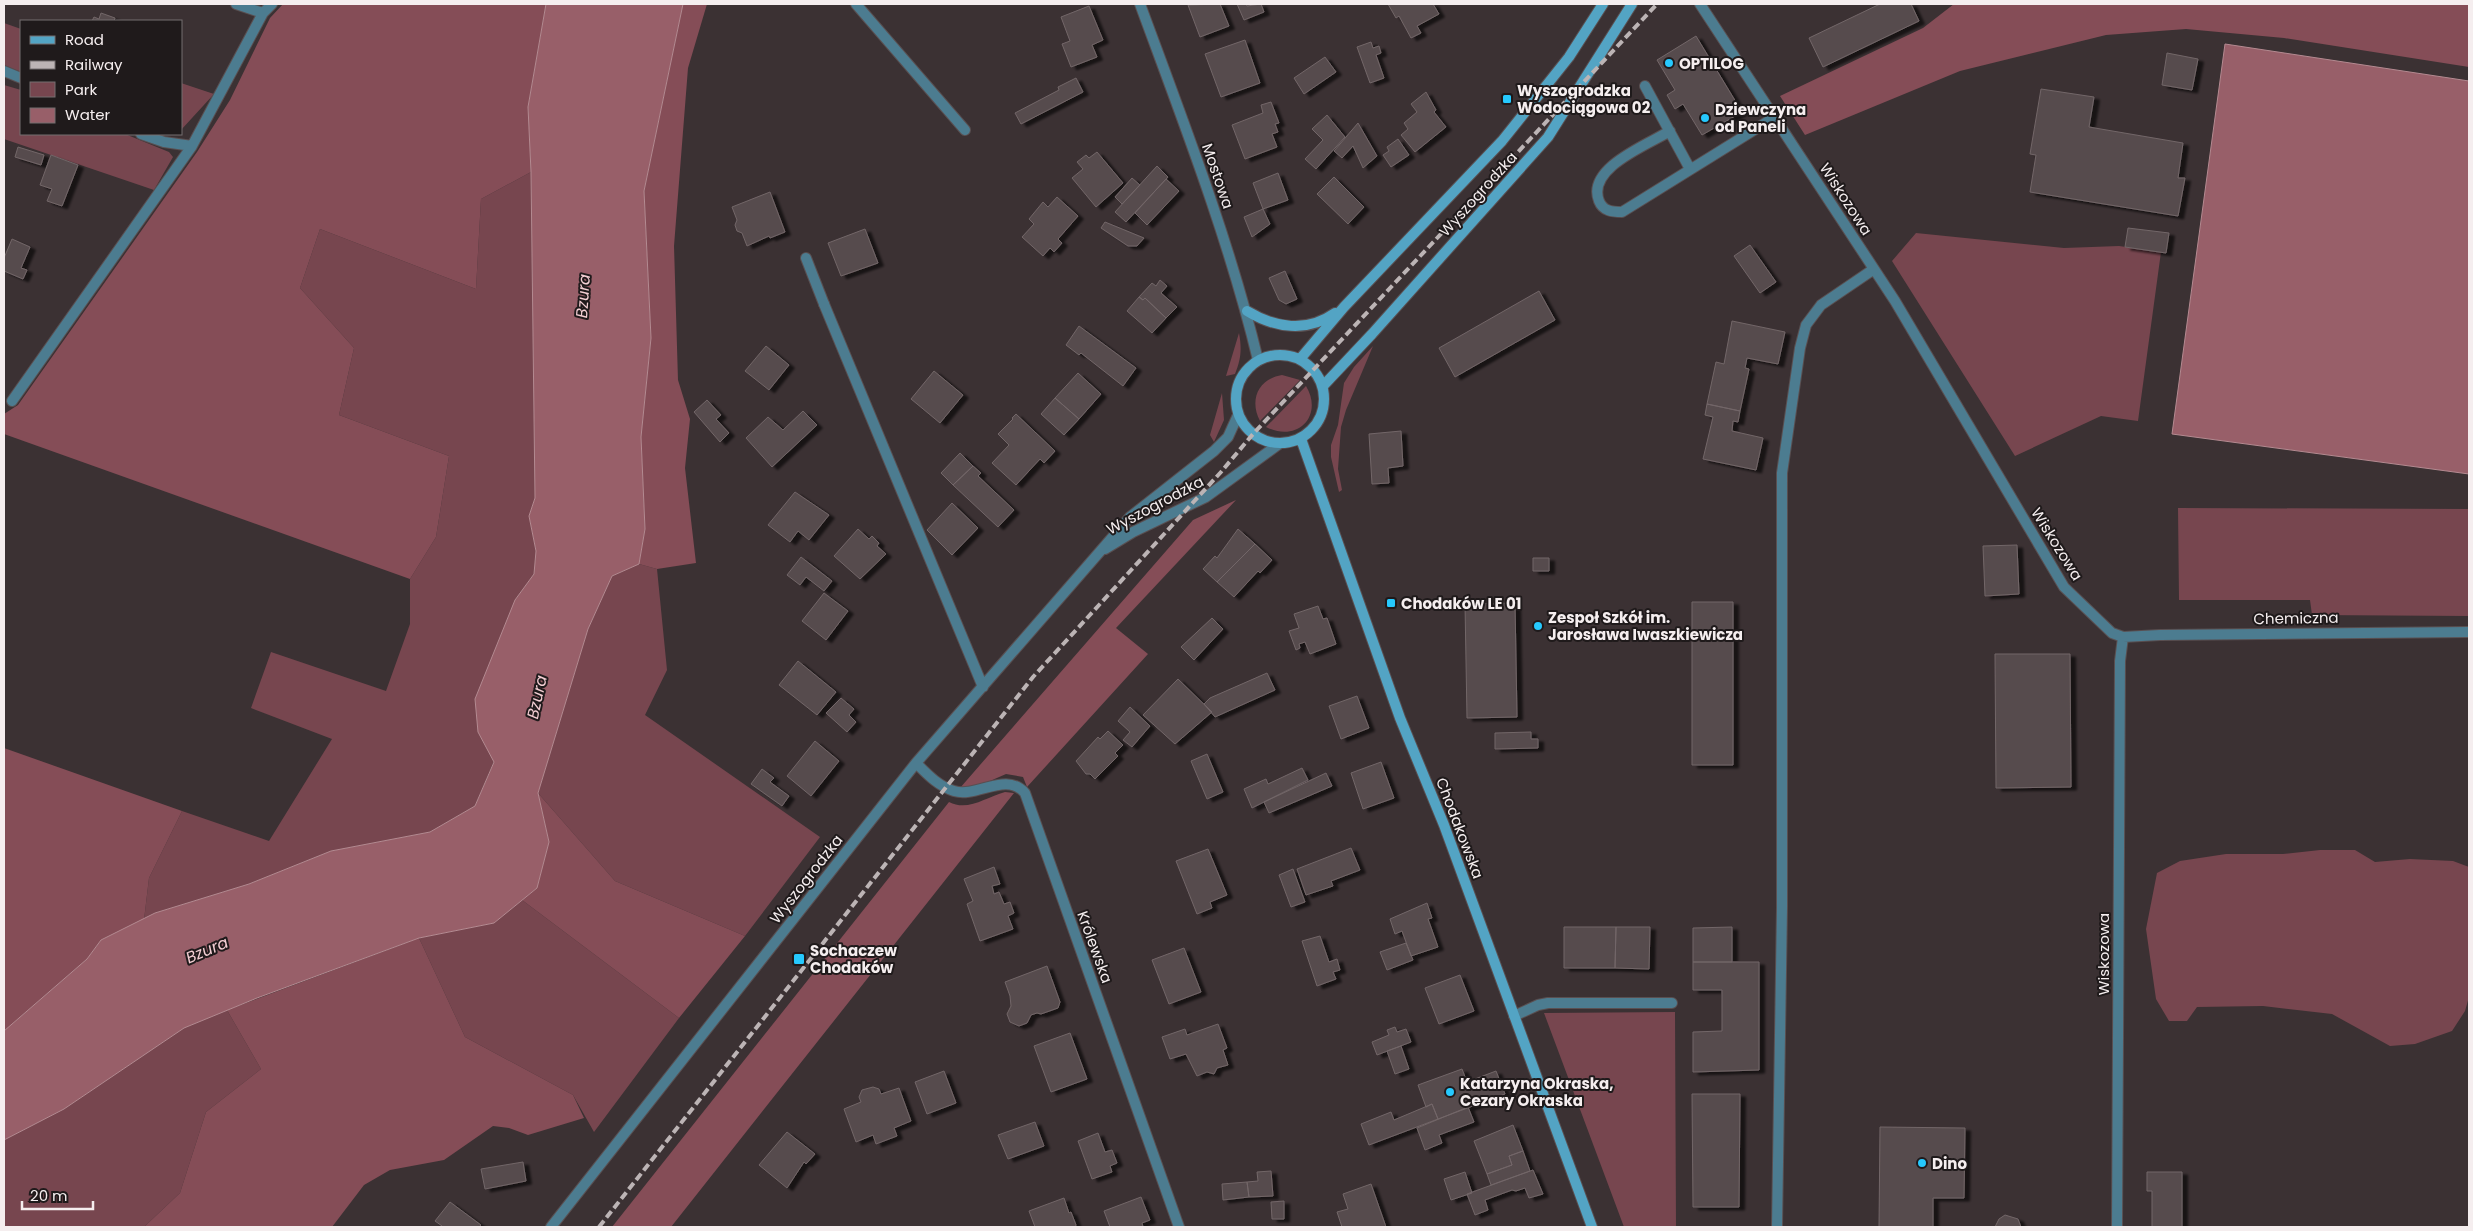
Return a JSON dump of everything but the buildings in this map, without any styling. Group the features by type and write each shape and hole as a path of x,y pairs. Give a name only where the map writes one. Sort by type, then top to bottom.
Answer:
{"main road":[{"name":"Wyszogrodzka","path":"1300,359 1344,307 1502,141 1568,57 1603,4"},
{"name":"Wyszogrodzka","path":"1323,386 1548,137 1632,4"},
{"path":"1247,312 1270,323 1296,327 1314,324 1330,317 1344,307"},
{"path":"1274,355 1292,356 1300,359 1314,370 1323,386 1324,404 1319,422 1311,432 1301,439 1290,443 1279,444 1265,441 1252,434 1244,426 1238,415 1236,390 1241,378 1258,360 1274,355"},
{"name":"Chodakowska","path":"1301,439 1400,718 1444,824 1592,1227"}],"street":[{"path":"236,4 263,13"},
{"path":"12,401 192,146 263,13 272,4"},
{"path":"856,4 966,130"},
{"name":"Mostowa","path":"1140,4 1199,164 1247,312 1258,360"},
{"name":"Wiskozowa","path":"1700,4 1874,269 2064,586 2112,633 2123,637 2120,661 2117,1227"},
{"path":"4,71 20,78"},
{"path":"1645,86 1690,169"},
{"path":"1670,131 1611,165 1601,176 1597,184 1598,200 1602,206 1611,212 1622,212 1775,117"},
{"path":"143,135 164,142 192,146"},
{"path":"806,258 983,687"},
{"path":"1777,1227 1782,907 1782,473 1800,348 1806,325 1821,305 1874,269"},
{"name":"Wyszogrodzka","path":"552,1227 916,764 1094,556 1130,517 1214,451 1228,437 1238,415"},
{"name":"Wyszogrodzka","path":"1094,556 1133,532 1206,497 1279,444"},
{"name":"Chemiczna","path":"2123,637 2469,632"},
{"name":"Królewska","path":"916,764 936,782 955,792 968,793 1002,784 1020,788 1025,793 1179,1227"},
{"path":"1514,1016 1538,1005 1548,1004 1672,1003"}],"green space":[{"path":"4,23 20,29 20,72 4,65"},
{"path":"182,83 214,94 182,129"},
{"path":"4,85 20,90 20,135 127,135 169,152 173,157 154,190 4,139"},
{"path":"531,172 535,498 529,516 536,551 534,574 515,600 478,732 494,761 475,806 430,832 331,851 249,884 155,913 144,920 149,878 182,811 269,841 332,739 251,708 271,652 386,691 410,624 410,579 436,537 449,456 339,415 354,348 300,288 320,229 476,289 481,199"},
{"path":"1916,233 2064,248 2119,246 2161,252 2138,421 2101,416 2015,456 1892,261"},
{"path":"1239,333 1241,349 1239,364 1235,374 1226,376"},
{"path":"1373,346 1346,410 1341,427 1338,469 1342,490 1339,492 1331,457 1331,445 1338,425 1344,383 1354,367"},
{"path":"1282,375 1300,380 1260,421 1255,406 1258,392 1267,381"},
{"path":"1306,386 1311,397 1312,407 1304,424 1288,432 1266,427"},
{"path":"1222,393 1224,420 1214,442 1210,435"},
{"path":"2178,508 2469,509 2469,616 2312,615 2310,600 2179,600"},
{"path":"639,564 657,569 667,670 645,715 820,837 745,936 615,881 538,793 588,629 612,576"},
{"path":"2320,850 2355,850 2375,862 2410,859 2453,861 2469,867 2469,997 2465,1011 2452,1031 2415,1044 2390,1046 2332,1014 2263,1006 2197,1007 2187,1021 2169,1021 2156,999 2146,929 2157,873 2180,861 2226,854 2283,854"},
{"path":"522,900 679,1018 594,1132 573,1095 465,1037 419,938 494,923"},
{"path":"227,1010 261,1069 206,1112 180,1193 144,1227 4,1227 4,1140 64,1109 184,1028"},
{"path":"1675,1012 1676,1227 1624,1227 1544,1013"}],"shaded area":[{"path":"283,4 546,4 528,107 531,172 481,199 476,289 320,229 300,288 354,348 339,415 449,456 436,537 410,579 4,434 4,414 18,405 197,152 230,100 270,18"},
{"path":"683,4 707,4 688,68 674,246 678,380 690,419 685,468 696,563 657,569 639,564 645,529 641,437 651,338 644,191"},
{"path":"1954,4 2469,4 2469,67 2284,38 2186,29 2106,35 1960,71 1805,135 1780,96 1923,28"},
{"path":"1236,500 1116,628 1148,654 1027,787 1023,777 1006,774 974,788 960,788 1193,520"},
{"path":"4,748 182,811 149,878 144,920 101,940 87,959 4,1031"},
{"path":"1005,792 1014,793 671,1227 612,1227 949,802 956,805 970,805"},
{"path":"538,793 615,881 745,936 679,1018 522,900 537,888 549,842"},
{"path":"419,938 465,1037 573,1095 584,1118 528,1135 509,1128 493,1126 444,1160 390,1170 364,1185 332,1227 144,1227 180,1193 206,1112 261,1069 227,1010"}],"water":[{"name":"Bzura","path":"546,4 683,4 644,191 651,338 641,437 645,529 639,564 612,576 588,629 538,793 549,842 537,888 494,923 419,938 257,998 184,1028 64,1109 4,1140 4,1031 87,959 101,940 155,913 249,884 331,851 430,832 475,806 494,762 478,732 475,699 515,600 534,574 536,551 529,516 535,498 531,172 528,107"},
{"path":"2225,44 2469,81 2469,474 2172,434"}],"railway":[{"path":"599,1227 1033,677 1221,472 1253,434 1657,4"}],"place":[{"name":"OPTILOG","path":"1669,63"},
{"name":"Wyszogrodzka Wodociągowa 02","path":"1507,99"},
{"name":"Dziewczyna od Paneli","path":"1705,118"},
{"name":"Chodaków LE 01","path":"1391,603"},
{"name":"Zespoł Szkół im. Jarosława Iwaszkiewicza","path":"1538,626"},
{"name":"Sochaczew Chodaków","path":"799,959"},
{"name":"Katarzyna Okraska, Cezary Okraska","path":"1450,1092"},
{"name":"Dino","path":"1922,1163"}]}
